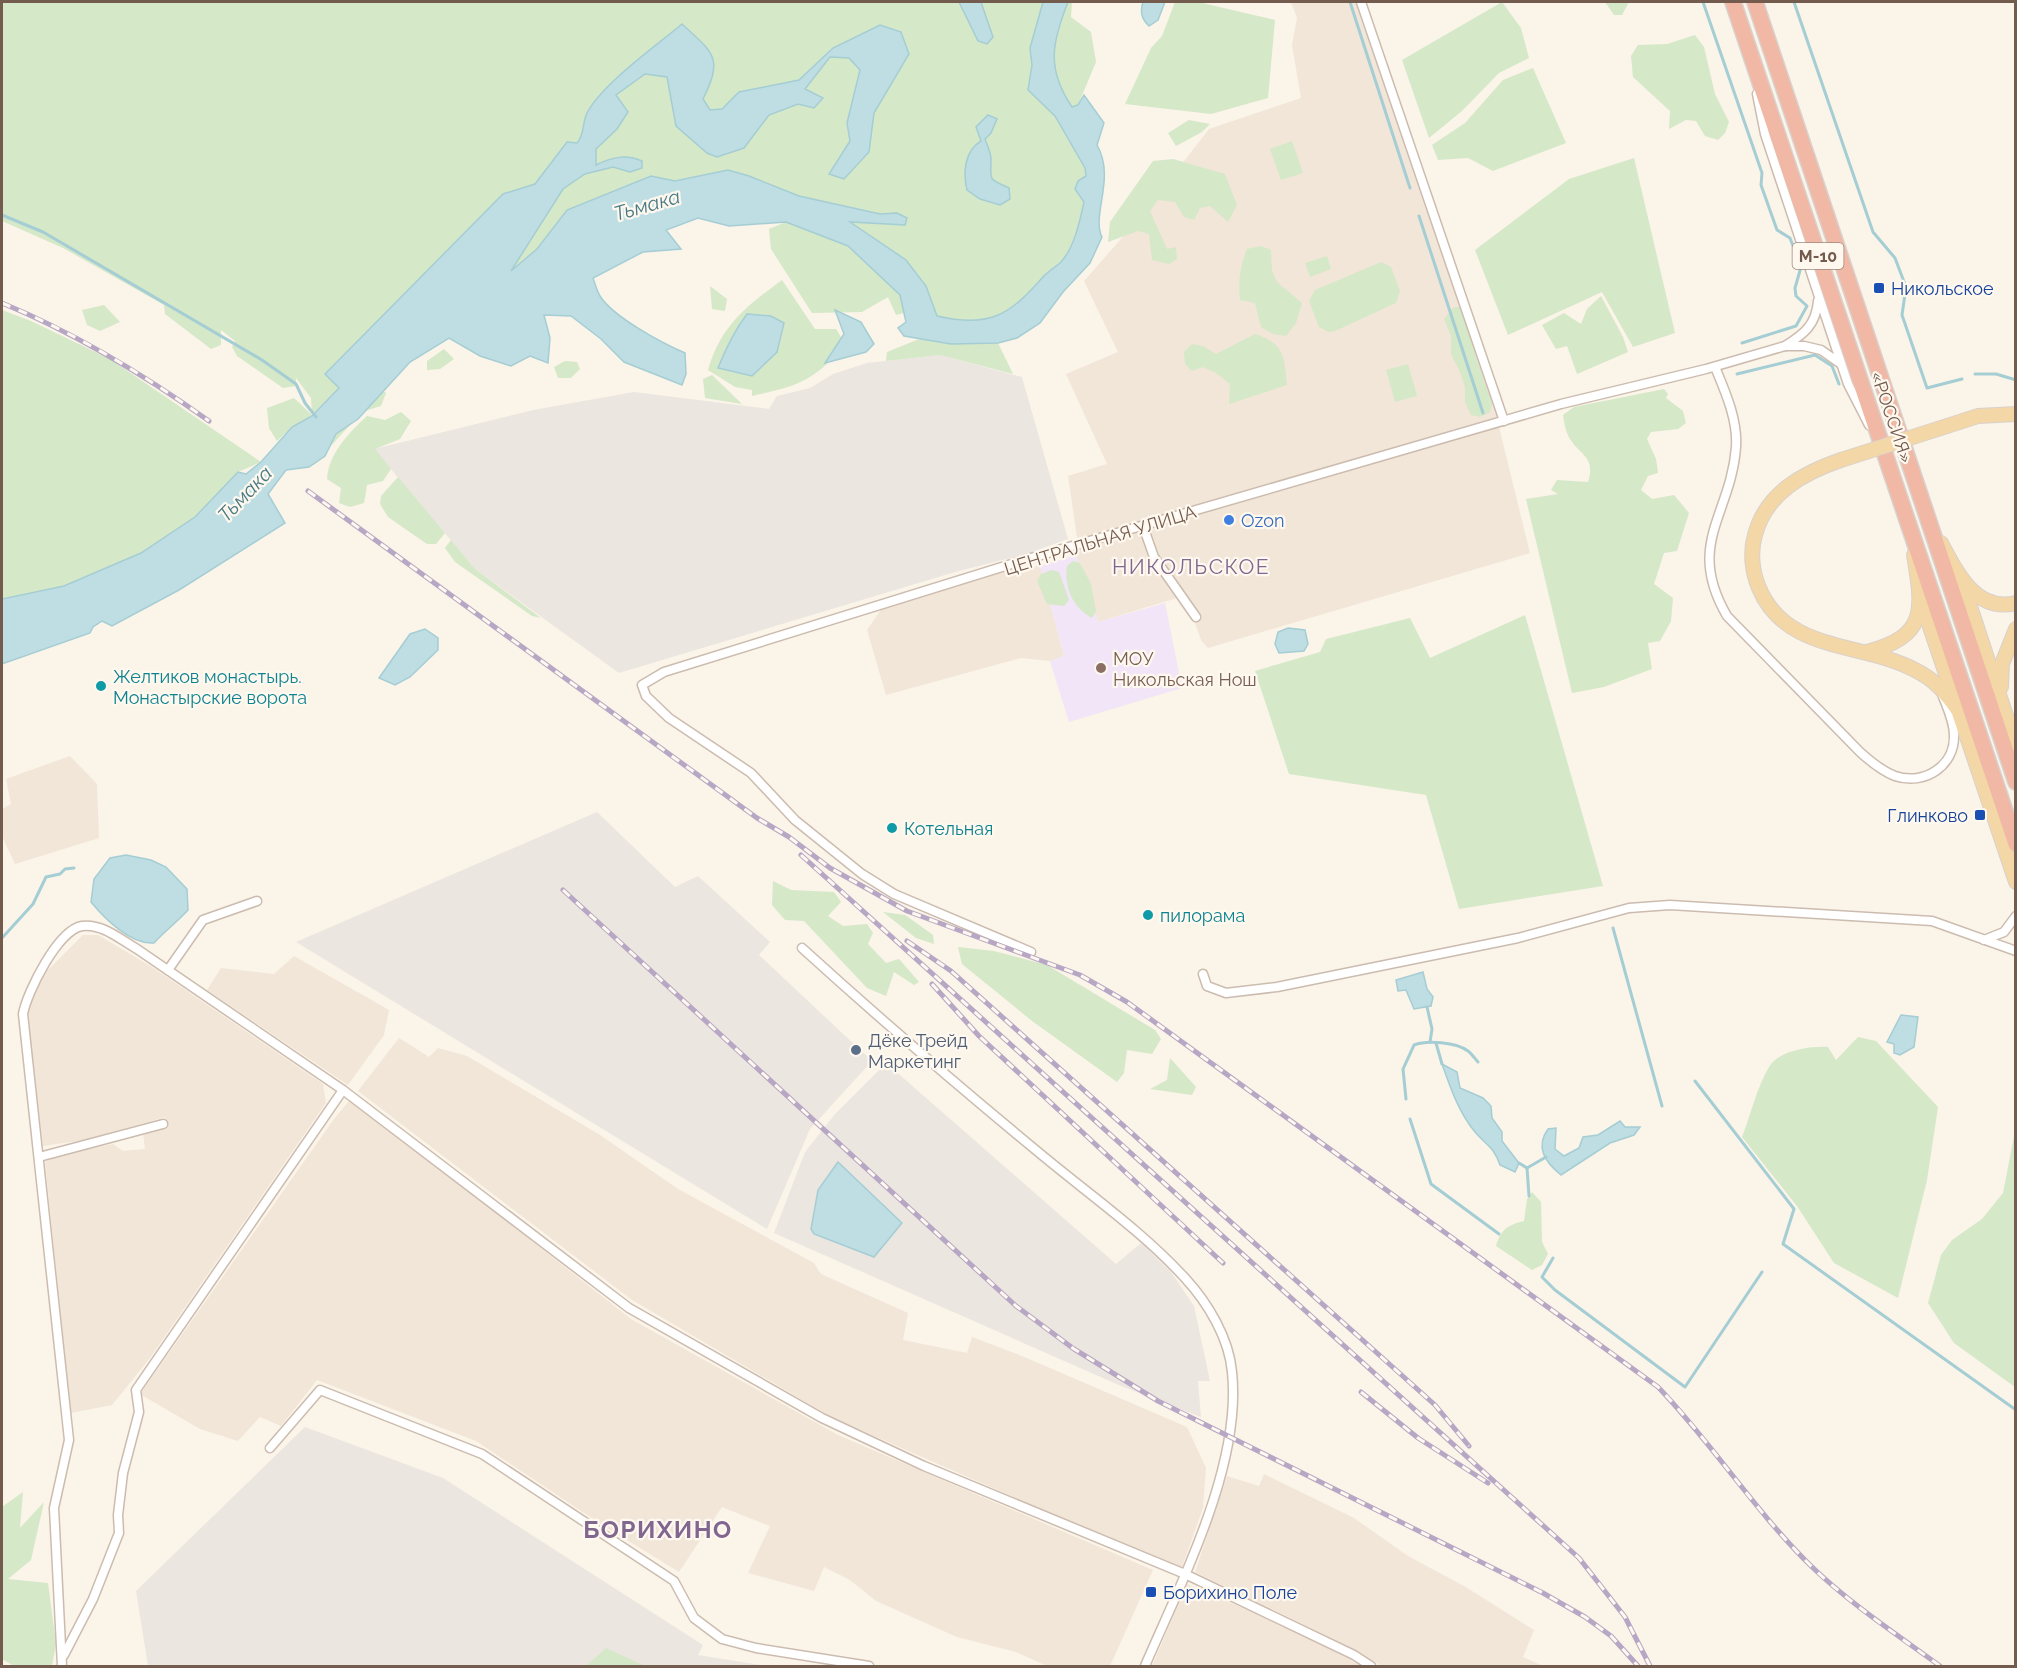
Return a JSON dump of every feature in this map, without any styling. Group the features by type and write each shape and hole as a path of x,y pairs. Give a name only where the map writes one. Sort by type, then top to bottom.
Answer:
{"highway":[{"name":"«РОССИЯ»","path":"1733,2 2016,844"},
{"name":"«РОССИЯ»","path":"1755,2 2016,782"}],"main road":[{"path":"1958,710 1939,686 1911,667 1867,652 1817,640 1790,627 1768,605 1758,586 1753,567 1755,533 1775,498 1800,477 1841,460 1947,426 1992,413 2016,414"},
{"path":"1926,513 1968,589 1986,601 1997,605 2016,603"},
{"path":"1908,524 1920,597 2016,882"},
{"path":"1961,579 2016,746"},
{"path":"1867,652 1888,646 1905,637 1916,618 1920,597"},
{"path":"2001,701 2002,664 2016,629"}],"street":[{"path":"1361,2 1504,421"},
{"path":"1749,48 1765,134 1841,364 1848,384 1888,463"},
{"path":"1785,346 1808,331 1816,317 1819,297"},
{"path":"1785,346 1804,346 1821,350 1841,364"},
{"name":"ЦЕНТРАЛЬНАЯ УЛИЦА","path":"1031,951 894,894 862,874 795,820 751,773 669,718 646,696 642,686 664,672 1143,525 1561,404 1715,367 1785,346"},
{"path":"1715,367 1726,394 1736,440 1734,465 1709,546 1714,590 1727,616 1860,752 1877,766 1897,777 1914,779 1934,773 1941,768 1951,754 1954,734 1939,686"},
{"path":"1143,525 1154,557 1196,616"},
{"path":"168,970 203,920 256,901"},
{"path":"1203,974 1207,986 1226,993 1277,987 1509,940 1629,908 1670,905 1932,921 2016,951"},
{"path":"1980,940 1992,939 2004,932 2016,916"},
{"path":"64,1656 58,1600 54,1508 69,1440 23,1014 25,1002 51,954 71,930 81,926 94,926 105,930 168,970 343,1090 629,1308 822,1418 924,1466 1185,1574 1354,1655 1371,1666"},
{"path":"802,948 897,1034 1132,1228 1185,1278 1202,1299 1227,1346 1233,1372 1233,1419 1214,1494 1198,1545 1144,1666"},
{"path":"62,1666 64,1656 93,1599 119,1533 118,1515 123,1473 139,1412 136,1390 343,1090"},
{"path":"39,1156 163,1124"},
{"path":"270,1448 320,1390 482,1454 674,1581 694,1618 722,1639 756,1648 869,1666"}],"shaded area":[{"path":"1291,2 1361,2 1504,421 1498,423 1530,553 1208,648 1201,640 1193,617 1177,598 1098,622 1076,555 1078,544 1068,476 1107,464 1066,374 1118,352 1084,281 1142,215 1209,129 1301,98 1292,45 1297,18"},
{"path":"940,355 1022,377 1068,539 1026,554 955,572 619,673 475,569 374,449 533,410 634,392 769,409 777,396 810,388 833,374 867,363"},
{"path":"1076,555 1098,622 1165,603 1182,688 1069,722 1050,661 1064,656 1040,566"},
{"path":"1040,566 1064,656 1050,661 1021,658 886,695 867,630 884,605 996,571"},
{"path":"70,756 97,784 99,838 15,864 2,836 2,809 11,804 6,779"},
{"path":"597,812 675,887 698,876 770,942 759,955 872,1061 810,1129 767,1229 296,942"},
{"path":"83,935 98,935 152,967 323,1084 326,1103 150,1358 112,1405 71,1413 45,1162 58,1155 113,1144 123,1151 145,1149 143,1133 166,1125 165,1117 85,1140 43,1146 27,1010 44,974"},
{"path":"294,956 389,1010 384,1035 348,1085 207,990 221,968 274,974"},
{"path":"399,1038 429,1057 438,1048 467,1056 600,1135 678,1189 814,1263 821,1274 908,1313 903,1340 967,1353 972,1337 1187,1427 1206,1468 1203,1508 1182,1567 1041,1509 833,1418 632,1300 358,1091"},
{"path":"886,1063 1116,1264 1141,1243 1171,1272 1194,1306 1210,1381 1198,1381 1201,1417 1121,1386 774,1233 805,1152 835,1114"},
{"path":"349,1101 431,1162 631,1319 838,1435 1153,1570 1110,1666 1047,1666 1016,1652 957,1637 876,1601 850,1580 824,1567 814,1591 748,1573 770,1526 722,1507 679,1572 599,1523 476,1441 317,1380 281,1426 260,1417 238,1441 200,1429 140,1394"},
{"path":"305,1427 443,1478 703,1645 698,1655 767,1666 148,1666 136,1591"},
{"path":"1264,1474 1354,1518 1408,1556 1464,1586 1534,1630 1523,1657 1543,1666 1381,1666 1354,1649 1195,1572 1227,1476 1259,1486"},
{"path":"1187,1584 1292,1629 1362,1666 1152,1666"}],"green space":[{"path":"2,2 1043,2 1030,48 1032,65 1028,90 1055,116 1085,168 1086,177 1075,188 1084,202 1073,243 1060,263 1008,310 984,320 971,321 937,316 906,260 837,214 728,170 675,181 651,176 567,210 537,249 508,274 339,388 312,416 292,427 277,441 269,428 267,408 294,398 312,415 311,398 296,378 296,386 283,388 237,356 232,347 235,341 221,330 221,345 211,349 165,314 164,305 63,248 2,221"},
{"path":"1068,2 1072,2 1071,17 1091,32 1096,62 1078,105 1072,107 1058,80 1054,55 1058,30"},
{"path":"1175,2 1198,2 1275,20 1268,98 1211,114 1125,104 1151,48 1162,36"},
{"path":"1502,2 1521,28 1529,58 1499,73 1462,111 1429,138 1402,60"},
{"path":"1605,2 1629,2 1622,15 1614,15"},
{"path":"1695,35 1704,47 1715,94 1729,122 1725,133 1718,140 1705,136 1696,121 1686,120 1669,129 1670,111 1633,77 1631,56 1638,45 1667,44"},
{"path":"1533,68 1566,143 1493,171 1468,158 1438,160 1432,145 1465,123 1503,80"},
{"path":"1189,120 1210,124 1202,132 1176,146 1168,133"},
{"path":"1292,141 1303,173 1281,180 1270,149"},
{"path":"1634,158 1675,333 1633,347 1602,292 1508,335 1475,250 1569,179"},
{"path":"1173,159 1225,174 1237,205 1228,222 1210,206 1200,208 1194,220 1184,217 1175,202 1158,200 1150,211 1167,249 1176,247 1177,259 1169,264 1152,260 1149,234 1138,231 1108,242 1110,222 1153,161"},
{"path":"786,222 848,246 900,295 904,313 896,315 888,297 862,312 812,313 771,249 769,229"},
{"path":"1261,246 1271,250 1272,271 1277,282 1302,303 1296,323 1286,336 1273,334 1261,327 1255,303 1240,300 1240,274 1247,249"},
{"path":"1327,256 1331,269 1310,277 1305,263"},
{"path":"1381,262 1391,267 1400,291 1396,303 1335,331 1329,332 1319,327 1309,301 1315,290"},
{"path":"782,280 815,329 836,329 846,345 823,367 804,380 782,389 752,396 752,390 735,387 708,370 713,354 728,329 769,289","holes":["747,314 758,315 721,359"]},
{"path":"710,286 727,299 725,311 712,309"},
{"path":"1601,296 1623,337 1628,352 1577,374 1567,346 1556,349 1542,325 1564,313 1581,324 1587,309"},
{"path":"104,305 120,322 100,331 87,325 82,310"},
{"path":"1454,307 1461,307 1477,351 1475,354 1492,404 1490,412 1480,417 1471,415 1465,402 1465,387 1451,354 1451,336 1444,319"},
{"path":"2,310 31,321 110,359 261,462 238,472 195,517 141,553 64,586 2,599"},
{"path":"934,333 998,343 1013,374 940,355 886,361 887,352"},
{"path":"1255,334 1278,347 1285,366 1287,385 1229,404 1230,384 1216,373 1203,367 1192,371 1185,364 1184,352 1192,344 1203,346 1216,354"},
{"path":"444,349 454,359 440,369 427,370 427,361"},
{"path":"565,361 577,362 580,369 571,378 558,378 554,367"},
{"path":"1408,364 1417,396 1395,402 1386,370"},
{"path":"712,375 742,404 705,398 703,379"},
{"path":"378,387 386,393 381,406 362,412 317,461 320,437"},
{"path":"1664,389 1668,394 1666,398 1683,411 1686,423 1678,429 1651,432 1647,439 1656,459 1658,473 1648,476 1641,490 1652,499 1674,495 1689,513 1677,551 1664,553 1654,584 1673,598 1671,621 1660,641 1648,643 1652,669 1604,687 1572,693 1526,499 1558,494 1551,490 1557,480 1588,482 1590,466 1588,460 1575,446 1566,431 1563,415 1574,407"},
{"path":"401,412 411,421 400,439 375,449 391,469 383,481 367,485 364,503 350,507 339,503 341,488 327,479 331,461 341,444 367,416 385,420"},
{"path":"398,477 445,533 436,544 427,544 388,517 380,504 381,496"},
{"path":"451,540 475,569 541,618 532,616 455,562 445,548"},
{"path":"1073,561 1080,563 1091,584 1096,611 1092,618 1080,609 1071,596 1066,574 1067,566"},
{"path":"1052,570 1059,572 1069,600 1064,606 1047,604 1037,581 1041,574"},
{"path":"1525,615 1603,886 1459,909 1426,795 1289,774 1255,671 1320,652 1326,639 1410,618 1430,658"},
{"path":"773,881 791,890 834,892 841,902 828,916 843,926 867,924 873,933 868,944 886,963 899,959 919,982 914,985 894,972 886,996 867,988 804,921 785,920 772,905"},
{"path":"883,912 905,915 933,935 934,944 916,938"},
{"path":"958,947 994,951 1047,965 1155,1030 1161,1039 1152,1054 1127,1050 1124,1073 1117,1082 1032,1021 962,964"},
{"path":"1858,1037 1876,1041 1938,1107 1927,1180 1898,1298 1834,1263 1797,1206 1742,1137 1761,1083 1774,1061 1796,1050 1821,1047 1828,1047 1836,1060"},
{"path":"1170,1058 1196,1087 1192,1095 1150,1089 1167,1080"},
{"path":"2015,1131 2016,1387 1954,1343 1928,1303 1941,1255 1952,1240 1982,1219 2003,1193"},
{"path":"1532,1192 1541,1202 1542,1242 1548,1254 1542,1265 1532,1270 1496,1246 1500,1235 1506,1229 1524,1221 1527,1199"},
{"path":"23,1492 20,1528 44,1502 31,1560 8,1579 48,1583 56,1644 52,1666 14,1666 2,1659 2,1507"},
{"path":"606,1648 645,1666 586,1666"}],"water":[{"path":"959,2 981,2 993,37 987,44 978,41"},
{"name":"Тьмака","path":"1043,2 1068,2 1055,43 1055,68 1058,80 1072,107 1078,105 1084,95 1104,123 1097,145 1104,170 1099,218 1102,237 1090,263 1063,292 1040,323 1017,338 998,343 951,344 904,336 898,328 906,322 900,295 848,246 786,222 729,226 698,218 666,230 681,249 643,252 593,278 606,304 651,336 685,353 686,374 682,385 624,362 601,339 571,316 544,315 550,338 548,363 530,356 511,366 480,356 449,338 410,362 358,419 336,434 325,456 309,467 286,470 268,494 285,523 179,590 112,626 102,621 93,627 90,633 2,664 2,599 64,586 141,553 195,517 238,472 246,474 261,462 292,427 312,416 339,388 325,374 503,194 535,184 567,142 577,143 587,113 594,102 630,66 682,24 708,49 712,57 713,74 703,99 710,110 722,109 739,92 799,80 833,48 880,25 901,32 909,54 874,113 869,152 844,179 829,174 850,141 847,123 860,70 849,58 830,57 805,89 823,98 814,108 798,104 769,115 744,148 717,157 707,153 676,126 667,77 645,74 616,95 628,112 617,129 596,149 596,165 613,158 625,157 642,161 642,168 630,172 613,167 585,174 563,189 511,271 537,249 567,210 651,176 675,181 728,170 799,196 880,214 897,213 907,218 905,225 850,222 906,260 926,286 937,316 970,320 984,319 1008,310 1065,257 1076,234 1084,202 1075,189 1078,181 1086,176 1085,168 1055,116 1028,90 1032,65 1030,48"},
{"path":"1143,2 1165,2 1158,20 1149,26 1142,15"},
{"path":"988,115 997,119 991,133 985,139 991,157 991,175 994,180 1009,188 1010,199 1000,205 980,199 967,190 966,184 965,170 968,157 975,145 981,141 976,127"},
{"path":"835,310 861,322 874,344 866,352 825,363 844,334"},
{"path":"747,314 771,316 784,323 777,352 752,376 718,368"},
{"path":"1288,628 1305,630 1308,644 1304,651 1279,653 1275,644 1278,632"},
{"path":"425,629 438,638 438,650 410,677 395,685 379,678 410,634"},
{"path":"126,855 151,860 166,867 187,889 188,910 154,943 136,940 119,930 91,902 94,879 110,858"},
{"path":"1423,972 1427,989 1433,997 1431,1006 1414,1009 1406,990 1398,991 1396,980"},
{"path":"1901,1015 1918,1017 1914,1047 1900,1055 1894,1053 1894,1044 1887,1042"},
{"path":"1442,1064 1457,1072 1460,1088 1483,1098 1491,1106 1492,1118 1502,1132 1502,1141 1519,1163 1515,1172 1500,1165 1493,1150 1469,1125"},
{"path":"1620,1121 1625,1127 1640,1127 1634,1135 1610,1143 1561,1175 1546,1159 1542,1142 1548,1129 1556,1128 1555,1149 1564,1156 1579,1148 1583,1137 1598,1135"},
{"path":"838,1162 902,1223 874,1257 814,1234 811,1229 818,1190"}],"waterway":[{"path":"1350,2 1410,188"},
{"path":"1703,2 1762,173 1761,185 1777,230 1790,238 1801,267 1795,288 1796,296 1807,306 1796,326 1742,343"},
{"path":"1794,2 1873,232 1895,258 1906,287 1902,315 1927,388 1962,379"},
{"path":"2,215 43,232 262,360 296,384 305,403 316,417"},
{"path":"1419,216 1483,413"},
{"path":"1737,374 1815,355 1832,366 1839,384"},
{"path":"1975,374 1996,374 2016,380"},
{"path":"2,938 33,904 46,877 60,874 65,869 74,868"},
{"path":"1613,928 1662,1106"},
{"path":"1427,1007 1432,1029 1430,1042"},
{"path":"1406,1099 1403,1069 1414,1045 1434,1042 1449,1044 1468,1051 1478,1062"},
{"path":"1436,1043 1442,1064"},
{"path":"1695,1081 1794,1209 1783,1244 2016,1410"},
{"path":"1410,1119 1431,1184 1499,1234"},
{"path":"1527,1168 1546,1157"},
{"path":"1519,1163 1527,1168 1529,1196"},
{"path":"1553,1258 1542,1277 1555,1290 1685,1387 1762,1272"}],"railway":[{"path":"2,303 57,328 109,356 209,421"},
{"path":"308,491 757,818 789,837 830,868 907,911 1080,975 1127,1002 1658,1387 1678,1408 1770,1522 1810,1565 1857,1605 1940,1666"},
{"path":"801,855 1579,1558 1625,1617 1650,1666"},
{"path":"563,890 1016,1306 1074,1349 1158,1401 1543,1593 1585,1617 1611,1636 1638,1666"},
{"path":"907,941 951,971 1435,1405 1469,1446"},
{"path":"932,984 979,1036 1223,1263"},
{"path":"1361,1392 1418,1438 1488,1483"}],"place":[{"name":"Никольское","path":"1879,288"},
{"name":"Ozon","path":"1229,520"},
{"name":"МОУ Никольская Нош","path":"1101,668"},
{"name":"Желтиков монастырь. Монастырские ворота","path":"101,686"},
{"name":"Глинково","path":"1980,815"},
{"name":"Котельная","path":"892,828"},
{"name":"пилорама","path":"1148,915"},
{"name":"Дёке Трейд Маркетинг","path":"856,1050"},
{"name":"Борихино Поле","path":"1151,1592"}],"district":[{"name":"НИКОЛЬСКОЕ","path":"1191,566"},
{"name":"БОРИХИНО","path":"658,1529"}]}
